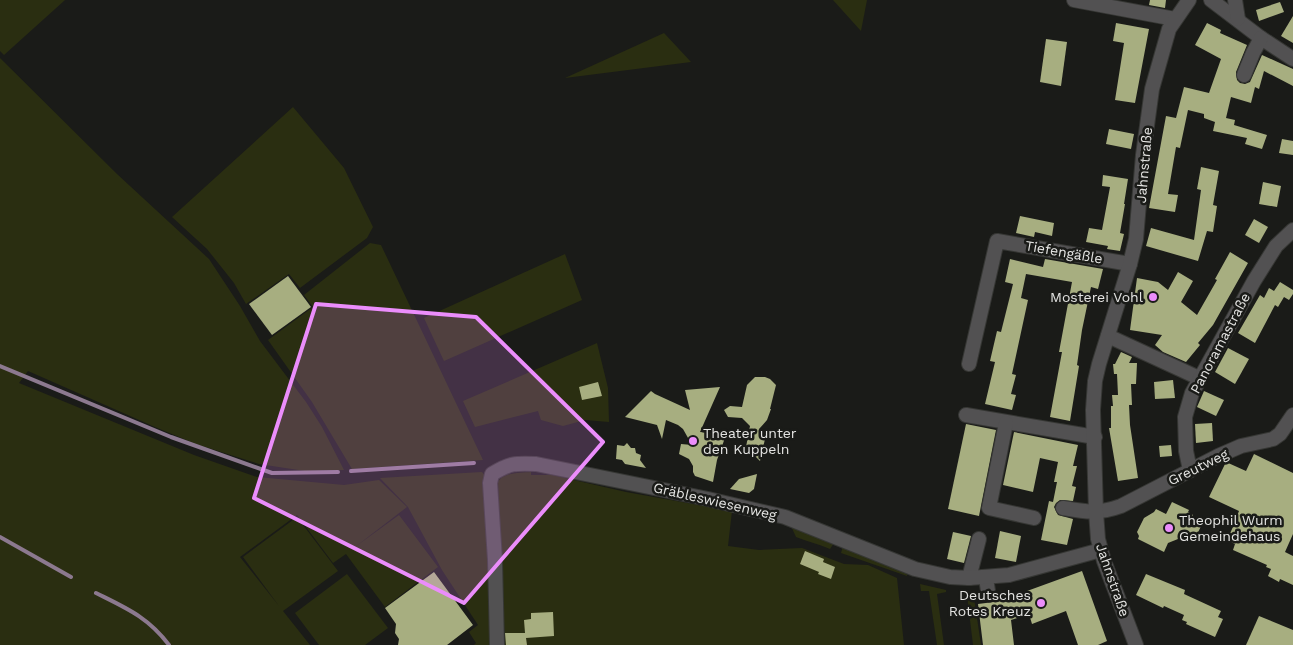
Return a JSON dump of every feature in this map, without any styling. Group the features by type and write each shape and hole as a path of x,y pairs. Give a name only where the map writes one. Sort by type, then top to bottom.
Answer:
{"street":[{"path":"1074,0 1175,19"},
{"name":"Jahnstraße","path":"1136,645 1098,539 1093,410 1095,381 1136,239 1152,88 1164,42 1175,19 1189,0"},
{"path":"1212,0 1261,38 1293,59"},
{"path":"1235,0 1238,19"},
{"path":"1244,75 1261,38"},
{"name":"Panoramastraße","path":"1190,470 1186,450 1185,417 1192,392 1254,281 1276,246 1293,228 1293,217"},
{"name":"Tiefengäßle","path":"969,364 997,241 1130,264"},
{"path":"1108,336 1199,378"},
{"path":"966,415 1095,437"},
{"name":"Greutweg","path":"1063,508 1087,513 1108,511 1121,506 1240,446 1273,439 1280,434 1293,415"},
{"path":"1006,423 989,508 1034,518"},
{"name":"Gräbleswiesenweg","path":"496,645 495,560 490,483 492,474 507,465 536,464 649,486 785,517 916,569 950,577 969,578 987,584 1101,550"},
{"path":"969,578 979,539"}],"highlighted area":[{"path":"316,304 476,317 603,442 464,603 254,498"}],"green space":[{"path":"0,0 65,0 4,55 0,51"},
{"path":"833,0 867,0 861,31"},
{"path":"664,33 691,62 565,78"},
{"path":"0,58 117,174 209,259 240,306 260,341 306,402 322,427 344,470 305,471 259,464 196,444 28,371 19,383 194,455 257,477 344,485 379,480 407,507 355,547 399,515 438,567 385,607 346,554 333,563 297,515 240,557 279,606 243,557 297,517 338,571 283,611 310,645 0,645"},
{"path":"293,107 344,168 373,227 367,238 300,288 289,274 246,304 234,283 207,249 172,217"},
{"path":"370,243 381,245 483,460 352,469 312,402 268,340 313,307 304,295"},
{"path":"565,254 582,300 444,361 424,318"},
{"path":"597,343 608,388 609,422 585,420 563,426 541,420 538,411 475,427 463,401"},
{"path":"482,472 486,477 492,645 474,645 476,643 469,632 478,625 442,570 408,507 380,478"},
{"path":"531,472 531,475 552,475 626,492 732,511 728,546 759,550 802,548 844,564 868,565 897,578 904,645 505,645 498,482 504,476"},
{"path":"791,526 834,543 830,549 796,537"},
{"path":"843,546 906,569 907,576 841,553"},
{"path":"347,574 388,628 365,645 319,645 295,613"},
{"path":"920,584 946,590 946,592 937,594 944,645 937,645 929,591 921,591"},
{"path":"958,592 982,593 983,596 974,598 981,645 973,645 967,595 958,594"}],"building":[{"path":"1150,0 1166,0 1165,8 1149,5"},
{"path":"1280,2 1284,12 1259,21 1256,10"},
{"path":"1293,16 1293,43 1281,36"},
{"path":"1116,23 1149,29 1135,103 1115,100 1124,43 1113,41"},
{"path":"1207,23 1221,30 1220,33 1247,45 1236,72 1237,80 1240,83 1250,82 1262,55 1293,69 1293,86 1264,71 1259,89 1255,87 1251,103 1231,97 1226,118 1235,120 1234,125 1267,135 1262,149 1245,144 1247,138 1213,131 1215,122 1204,118 1204,114 1188,110 1180,148 1176,147 1168,194 1178,195 1175,212 1149,208 1166,116 1176,118 1184,87 1209,93 1221,59 1195,45"},
{"path":"1046,39 1067,42 1061,86 1040,82"},
{"path":"1109,129 1134,134 1131,149 1106,144"},
{"path":"1282,139 1293,141 1293,155 1279,153"},
{"path":"1201,167 1219,171 1213,205 1217,206 1213,232 1207,231 1198,261 1146,246 1151,228 1194,240 1201,190 1197,189"},
{"path":"1103,175 1128,179 1120,233 1124,234 1120,251 1107,249 1108,246 1086,242 1089,228 1102,230 1110,187 1102,186"},
{"path":"1263,182 1281,186 1277,207 1259,204"},
{"path":"1020,216 1054,223 1052,236 1035,232 1034,237 1016,233"},
{"path":"1254,219 1268,227 1259,243 1245,235"},
{"path":"1230,252 1248,263 1213,325 1198,343 1200,345 1186,362 1163,352 1155,345 1162,335 1130,330 1137,278 1158,282 1168,290 1178,272 1193,281 1181,302 1197,315"},
{"path":"1010,259 1043,267 1045,259 1103,269 1098,289 1091,287 1082,330 1077,365 1079,366 1070,421 1050,417 1062,352 1059,352 1072,282 1026,274 1021,298 1028,300 1012,374 1016,375 1011,394 1016,395 1012,410 985,404 995,362 990,361 997,331 1001,332 1013,284 1005,282"},
{"path":"288,276 311,307 272,335 249,304"},
{"path":"1280,282 1293,290 1293,294 1289,300 1284,297 1278,307 1275,305 1255,343 1238,333 1260,295 1264,298 1269,288 1274,291"},
{"path":"1228,348 1249,359 1235,384 1215,372"},
{"path":"1121,352 1132,357 1129,363 1137,363 1136,384 1131,384 1132,405 1129,405 1138,478 1118,481 1109,428 1111,428 1111,406 1113,406 1112,395 1118,395 1117,374 1114,374 1113,364 1115,364"},
{"path":"755,377 765,377 776,385 767,420 759,429 765,439 760,461 746,447 750,426 742,418 728,417 724,410 730,406 742,407 747,385"},
{"path":"1173,380 1175,398 1155,399 1154,382"},
{"path":"598,382 602,396 582,400 579,387"},
{"path":"720,387 700,432 726,435 717,460 713,482 695,476 689,459 679,454 681,444 692,445 683,429 678,425 666,420 662,439 657,425 625,417 651,391 690,410 685,390"},
{"path":"1204,391 1224,400 1216,416 1197,407"},
{"path":"1212,423 1213,441 1196,443 1195,424"},
{"path":"966,424 996,430 979,516 948,509"},
{"path":"1014,432 1078,445 1073,466 1077,466 1072,486 1076,487 1073,501 1060,500 1054,507 1058,515 1073,519 1067,545 1041,540 1049,501 1053,502 1058,462 1040,458 1033,492 1003,485"},
{"path":"627,443 631,448 635,448 636,453 641,455 640,460 646,468 625,464 622,460 616,459 617,445 624,446"},
{"path":"1171,445 1172,456 1160,457 1159,446"},
{"path":"1254,454 1293,473 1293,534 1285,552 1293,556 1293,585 1280,579 1279,582 1268,576 1271,569 1266,567 1267,565 1233,550 1235,544 1227,540 1239,511 1209,497 1226,462 1246,471"},
{"path":"757,474 754,489 749,493 730,489 739,479"},
{"name":"Theophil Wurm Gemeindehaus","path":"1172,502 1189,510 1188,512 1193,515 1191,519 1202,524 1195,539 1181,533 1178,539 1168,543 1164,552 1138,539 1137,532 1144,518 1156,509 1166,514"},
{"path":"1000,531 1021,536 1016,562 995,558"},
{"path":"953,532 971,536 964,563 947,559"},
{"path":"805,551 824,559 823,562 835,567 831,579 800,564"},
{"path":"1082,571 1107,641 1098,645 1078,645 1066,611 1032,624 1029,614 1011,620 1014,645 983,645 978,604 1017,599 1016,595"},
{"path":"434,572 473,625 447,645 398,645 399,639 395,633 396,624 385,608"},
{"path":"1146,574 1185,590 1184,594 1221,611 1218,617 1223,619 1215,637 1186,624 1187,622 1182,620 1184,615 1164,606 1163,608 1136,595"},
{"path":"553,612 554,636 526,638 527,645 506,645 505,633 525,633 524,620 531,619 531,613"},
{"path":"1259,616 1293,630 1293,645 1246,645"}],"waterway":[{"path":"0,366 171,437 272,473 338,472"},
{"path":"351,471 474,463"},
{"path":"0,537 71,577"},
{"path":"96,593 145,620 169,645"}],"place":[{"name":"Mosterei Vohl","path":"1153,297"},
{"name":"Theater unter den Kuppeln","path":"693,441"},
{"name":"Theophil Wurm Gemeindehaus","path":"1169,528"},
{"name":"Deutsches Rotes Kreuz","path":"1041,603"}]}
